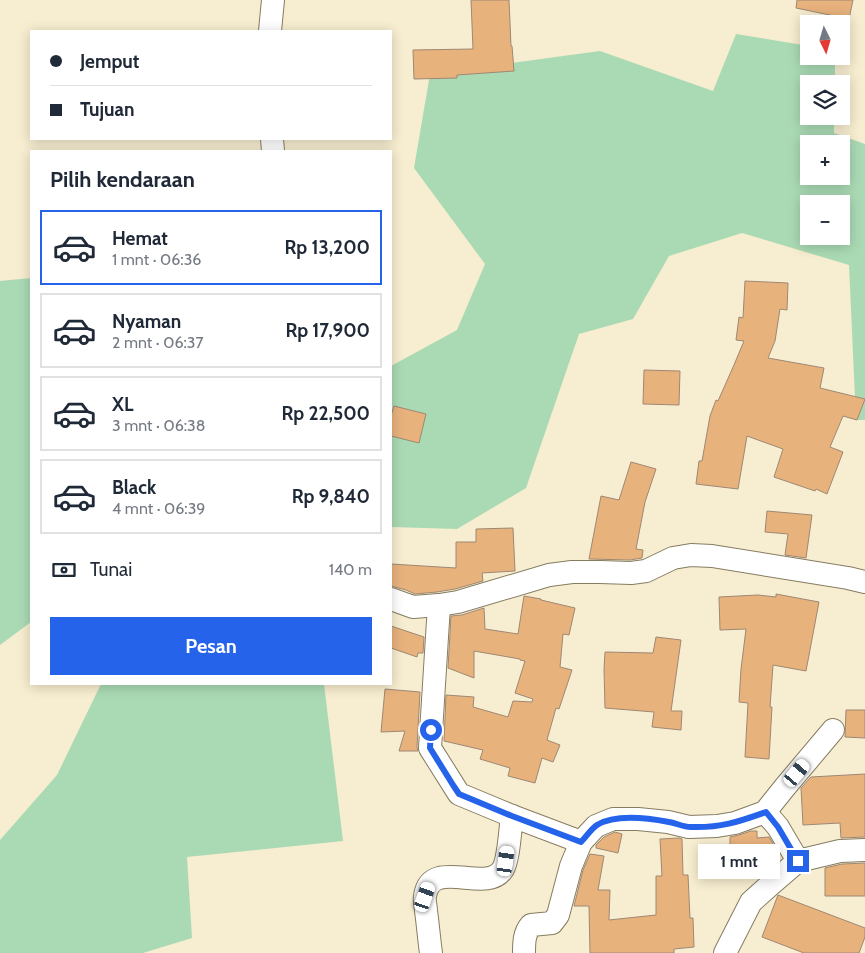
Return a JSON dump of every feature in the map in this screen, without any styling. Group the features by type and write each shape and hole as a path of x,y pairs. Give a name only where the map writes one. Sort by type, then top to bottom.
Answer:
{"street":[{"path":"270,30 273,0"},
{"path":"392,599 413,607 439,605 458,602 549,575 572,572 631,573 646,570 673,558 691,555 712,556 865,582"},
{"path":"439,605 430,748 459,794 581,842"},
{"path":"524,953 527,930 531,926 552,923 558,915 571,866 581,842 596,826 613,819 668,822 689,827 717,826 735,823 766,812 833,730"},
{"path":"766,812 778,827 798,861"},
{"path":"431,953 425,897 429,885 437,878 447,876 489,879 497,875 503,869 506,861 512,816"},
{"path":"725,953 751,902 798,861 840,851 865,850"}],"green space":[{"path":"736,34 800,45 800,65 835,65 835,75 800,75 800,125 834,125 834,133 840,135 800,135 800,185 850,185 850,139 865,144 865,420 856,420 849,265 742,233 669,256 633,319 579,334 526,488 457,529 392,527 392,365 457,330 485,264 414,168 430,74 600,51 713,91"},
{"path":"30,278 30,623 0,645 0,281"},
{"path":"101,685 324,685 343,841 187,857 192,938 143,953 0,953 0,840 57,775"}],"building":[{"path":"471,0 509,0 514,71 457,75 457,78 414,79 413,50 473,49"},
{"path":"797,0 853,0 850,15 830,15 796,8"},
{"path":"745,281 788,283 787,310 780,309 775,341 768,358 824,368 820,388 865,399 857,420 843,416 830,447 843,452 827,494 774,477 783,449 747,436 738,489 696,484 699,461 702,461 710,416 744,341 736,340 739,317 743,318"},
{"path":"644,370 680,371 679,405 643,404"},
{"path":"394,406 426,414 419,443 392,436 392,413"},
{"path":"631,462 656,469 645,502 636,549 643,550 642,558 630,560 589,559 601,496 619,500"},
{"path":"767,511 812,515 806,558 785,555 788,534 765,532"},
{"path":"513,528 515,571 482,573 483,581 437,592 415,594 392,586 392,564 456,568 456,542 476,542 476,529"},
{"path":"776,594 819,602 806,671 773,665 769,759 745,757 748,703 739,702 746,629 720,630 719,597 758,595 776,597"},
{"path":"524,596 575,608 569,635 563,634 560,667 572,670 559,709 556,708 547,740 560,745 553,762 542,758 535,783 508,776 510,768 480,759 483,750 444,741 446,695 474,697 473,707 508,717 513,701 532,702 533,699 515,693 525,661 474,651 474,678 448,668 451,616 462,615 484,608 485,629 518,634"},
{"path":"392,626 424,637 423,653 418,653 417,657 392,648"},
{"path":"656,637 681,640 671,711 682,711 681,730 652,727 654,712 605,708 605,652 653,653"},
{"path":"385,689 420,692 418,751 399,751 405,731 381,732"},
{"path":"846,710 865,710 865,738 845,737"},
{"path":"865,774 865,837 841,838 840,823 803,825 801,788 811,777"},
{"path":"757,831 757,838 769,837 778,855 757,856 758,871 730,871 730,837"},
{"path":"615,832 622,834 618,853 596,848 596,845 604,837"},
{"path":"660,839 682,839 683,875 688,875 690,918 693,918 694,947 674,949 674,953 590,953 589,906 574,906 583,870 590,854 604,856 598,890 610,890 609,920 656,915 656,876 662,876"},
{"path":"865,863 865,896 825,896 825,868 842,864"},
{"path":"778,895 865,928 865,937 859,953 804,953 762,937"}],"route":[{"path":"431,730 430,748 459,794 581,842 596,826 613,819 668,822 689,827 717,826 735,823 766,812 778,827 798,861"}]}
